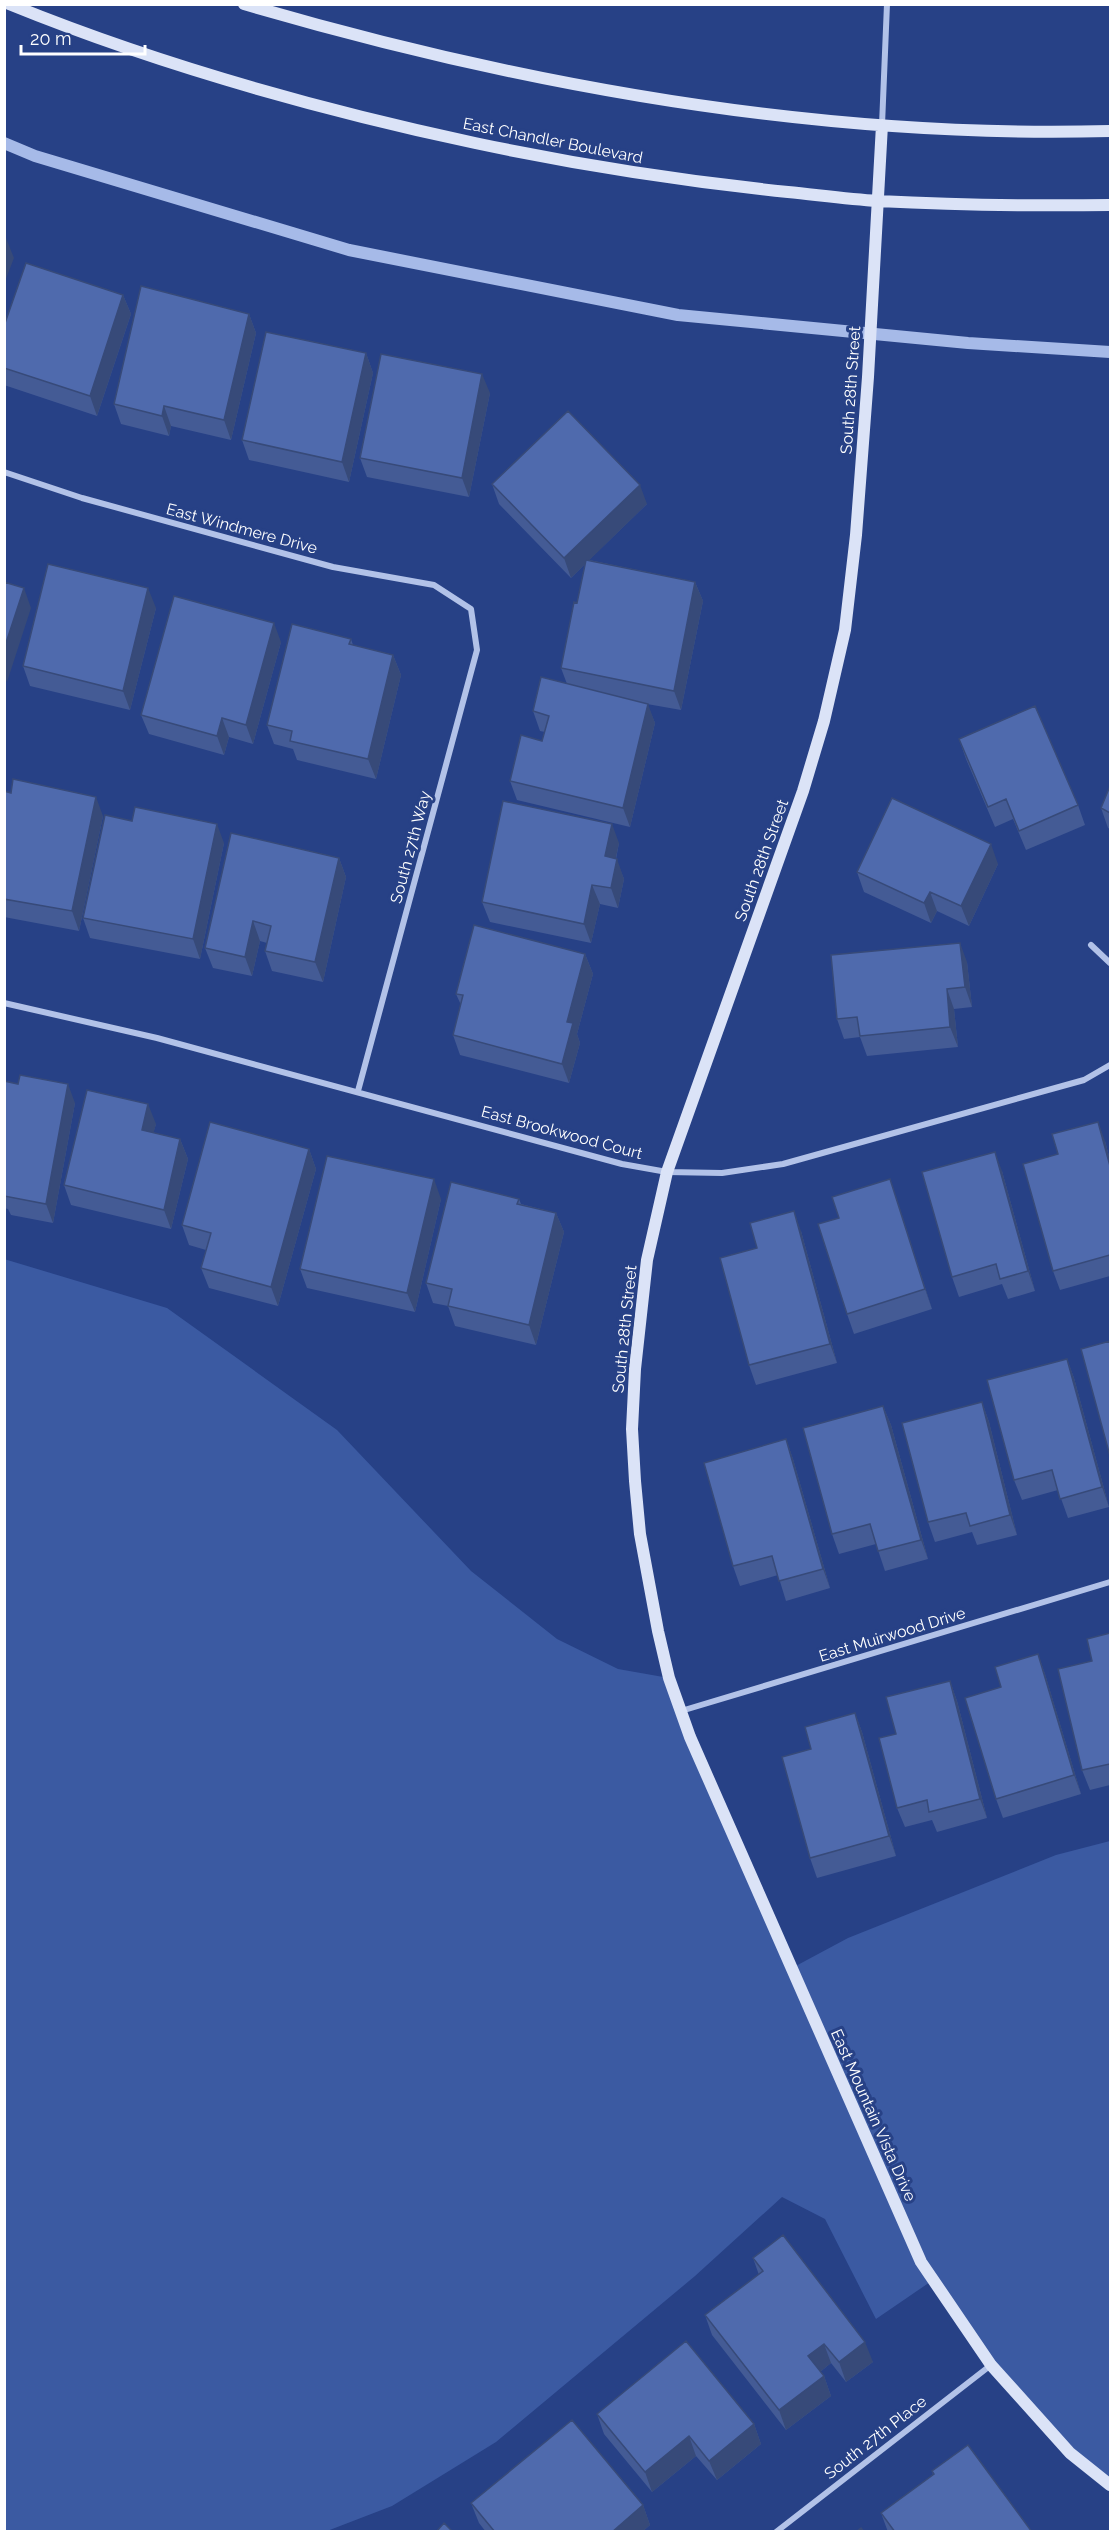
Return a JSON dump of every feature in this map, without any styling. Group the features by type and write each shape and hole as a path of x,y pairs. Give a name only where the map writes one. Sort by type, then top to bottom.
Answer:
{"street":[{"name":"East Chandler Boulevard","path":"9,4 50,21 296,101 387,124 566,162 722,185 877,201 1031,206 1110,205"},
{"path":"244,4 396,46 633,96 785,116 882,125 1000,131 1110,131"},
{"name":"South 28th Street","path":"681,1712 669,1678 658,1631 640,1534 632,1429 634,1369 647,1260 667,1172 799,802 824,721 845,630 856,535 874,296 887,4"},
{"name":"East Windmere Drive","path":"4,472 82,498 333,567 434,585 471,609"},
{"name":"South 27th Way","path":"358,1091 477,650 471,609"},
{"path":"1091,945 1110,963"},
{"name":"East Brookwood Court","path":"4,1003 157,1038 622,1164 667,1172 722,1173 783,1164 1084,1080 1110,1065"},
{"name":"East Muirwood Drive","path":"681,1712 1110,1582"},
{"name":"East Mountain Vista Drive","path":"681,1712 708,1781 921,2262 991,2365 1070,2453 1110,2485"},
{"name":"South 27th Place","path":"776,2532 991,2365"}],"shaded area":[{"path":"4,1259 167,1308 337,1430 471,1571 557,1639 618,1669 669,1678 792,1968 848,1938 1056,1855 1110,1841 1110,2485 991,2365 933,2280 876,2319 825,2219 782,2197 695,2276 496,2442 392,2506 327,2531 5,2531"}],"building":[{"path":"26,263 123,295 90,396 4,368 4,326"},
{"path":"141,286 249,314 224,420 164,406 162,416 114,404"},
{"path":"266,332 366,353 342,462 242,440"},
{"path":"381,354 482,374 462,478 360,458"},
{"path":"568,411 640,485 564,558 492,484"},
{"path":"586,560 695,582 674,691 561,668 574,602 577,603"},
{"path":"48,564 148,588 123,691 23,666"},
{"path":"4,582 24,588 4,649"},
{"path":"174,596 274,623 246,725 222,718 217,736 141,715"},
{"path":"292,624 351,639 349,644 393,655 368,759 290,741 292,731 267,725"},
{"path":"541,677 648,704 623,808 510,781 521,735 542,741 549,716 533,711"},
{"path":"1035,706 1078,805 1019,831 1006,799 988,807 959,739"},
{"path":"13,779 96,797 72,911 4,899 4,791 11,793"},
{"path":"1110,786 1110,813 1101,808"},
{"path":"892,798 991,844 961,906 930,892 924,903 857,872"},
{"path":"503,801 612,824 605,856 617,859 611,888 592,885 584,924 482,902"},
{"path":"135,807 217,824 193,939 83,918 105,815 132,821"},
{"path":"231,833 339,858 315,962 265,951 271,926 253,921 245,957 205,948"},
{"path":"474,925 585,954 567,1022 573,1023 562,1064 453,1035 463,995 456,994"},
{"path":"960,943 965,987 947,989 950,1027 860,1036 857,1017 837,1019 831,955"},
{"path":"20,1075 68,1084 46,1204 4,1196 4,1081 18,1084"},
{"path":"87,1090 148,1104 142,1130 180,1139 164,1210 64,1185"},
{"path":"210,1122 309,1149 271,1287 201,1268 211,1233 182,1225"},
{"path":"1098,1122 1110,1166 1110,1255 1053,1271 1023,1164 1058,1154 1052,1134"},
{"path":"995,1152 1028,1271 1000,1279 996,1264 952,1277 922,1172"},
{"path":"327,1156 434,1179 407,1293 300,1269"},
{"path":"890,1179 925,1289 847,1314 818,1224 839,1218 832,1197"},
{"path":"451,1182 519,1199 517,1204 556,1213 529,1325 448,1306 452,1289 426,1283"},
{"path":"794,1211 830,1344 749,1365 720,1258 757,1248 750,1223"},
{"path":"1110,1341 1110,1456 1081,1349"},
{"path":"1067,1359 1102,1487 1060,1499 1052,1470 1014,1480 987,1380"},
{"path":"982,1402 1010,1515 970,1526 966,1513 928,1522 902,1423"},
{"path":"883,1406 921,1540 878,1551 870,1524 832,1534 803,1428"},
{"path":"786,1439 823,1569 779,1581 772,1556 733,1566 704,1463"},
{"path":"1110,1633 1110,1764 1082,1770 1058,1669 1092,1661 1087,1639"},
{"path":"1038,1654 1074,1775 996,1799 965,1698 1001,1687 995,1667"},
{"path":"950,1681 980,1799 929,1812 927,1800 897,1808 879,1738 896,1734 886,1697"},
{"path":"855,1713 889,1836 810,1858 782,1757 811,1749 805,1727"},
{"path":"783,2235 865,2342 839,2362 824,2344 808,2356 824,2376 779,2410 705,2315 763,2271 753,2258"},
{"path":"686,2341 754,2424 709,2461 689,2436 645,2472 597,2414"},
{"path":"572,2420 643,2505 612,2532 495,2532 471,2503"},
{"path":"968,2445 1032,2532 895,2532 881,2513 934,2474 932,2471"},
{"path":"444,2523 453,2532 436,2532"}],"waterway":[{"path":"4,143 35,156 349,250 678,315 968,343 1110,352"}]}
